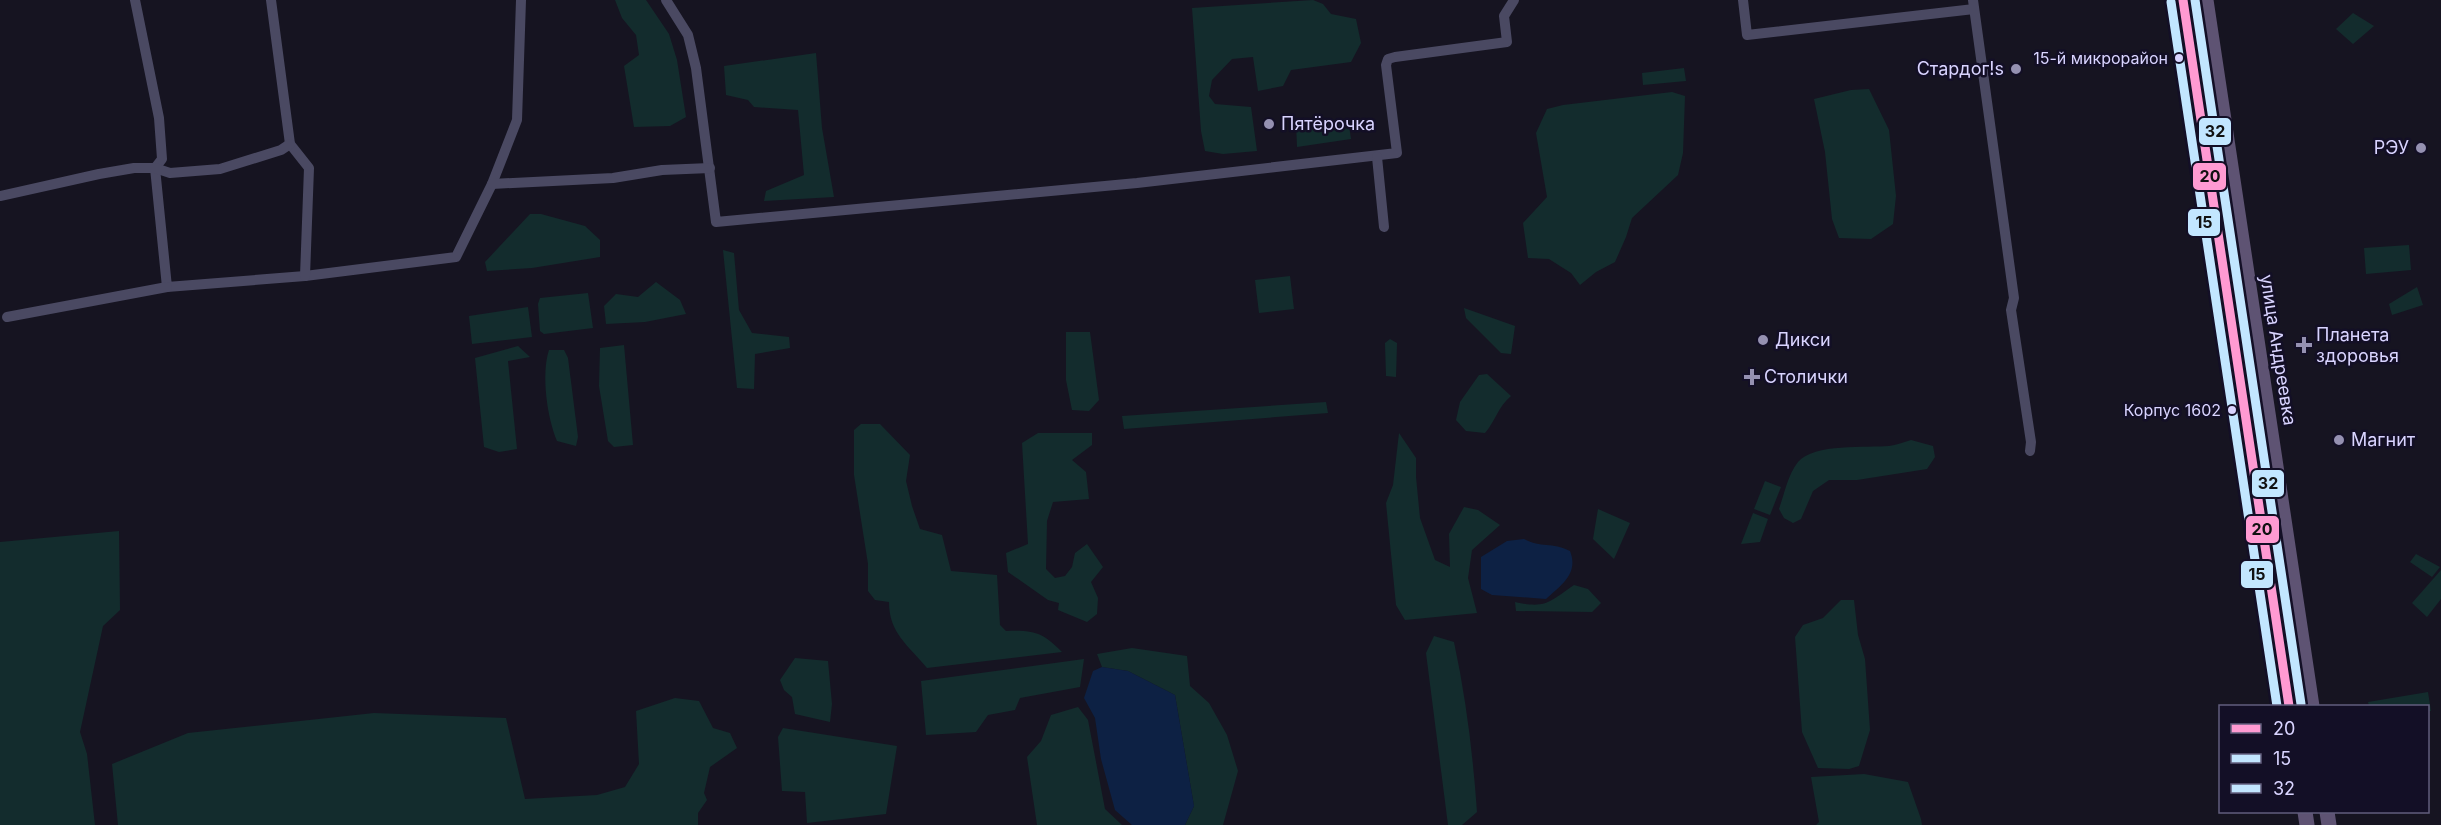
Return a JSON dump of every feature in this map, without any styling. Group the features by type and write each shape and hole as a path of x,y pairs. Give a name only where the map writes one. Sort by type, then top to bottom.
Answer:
{"main road":[{"path":"2183,0 2289,705"},
{"name":"улица Андреевка","path":"2206,0 2312,705"},
{"path":"2252,457 2258,452 2274,453"},
{"path":"2265,544 2279,545 2286,540"}],"street":[{"path":"135,0 159,118 162,159 155,168 167,287"},
{"path":"271,0 290,144 309,168 305,276"},
{"path":"7,317 167,287 305,276 456,257 492,184 517,120 521,0"},
{"path":"666,0 688,35 696,68 716,222 1137,183 1397,153 1386,65 1388,60 1395,57 1507,42 1504,16 1514,0"},
{"path":"1743,0 1746,35 1974,4 2013,287 2014,298 2011,310 2031,442 2030,451"},
{"path":"0,196 99,174 155,168 170,173 220,169 281,150 290,144"},
{"path":"1377,157 1384,227"},
{"path":"492,184 613,178 662,170 710,168"}],"green space":[{"path":"615,0 646,0 669,34 677,60 686,117 670,126 634,127 624,66 639,55 636,35 622,18"},
{"path":"1313,0 1323,4 1331,14 1356,19 1361,43 1351,62 1291,70 1283,86 1258,91 1253,57 1232,59 1212,80 1209,96 1215,104 1251,107 1257,151 1223,154 1205,151 1201,131 1192,8"},
{"path":"2191,0 2198,0 2264,445 2258,446"},
{"path":"2353,13 2374,26 2353,44 2336,29"},
{"path":"816,53 822,128 834,197 764,201 766,191 804,175 798,110 754,107 748,100 726,95 724,66"},
{"path":"1684,68 1686,81 1643,85 1642,73"},
{"path":"1869,89 1889,130 1896,196 1893,224 1871,239 1839,238 1832,219 1825,152 1814,99 1851,90"},
{"path":"1672,92 1685,96 1683,153 1678,175 1632,218 1615,262 1596,272 1580,285 1571,273 1549,259 1528,258 1523,223 1547,197 1536,133 1547,109 1563,105"},
{"path":"1348,119 1351,139 1297,147 1296,122"},
{"path":"530,214 541,214 585,226 600,240 600,257 532,268 487,271 485,262"},
{"path":"2409,245 2411,270 2366,274 2364,248"},
{"path":"723,250 734,253 739,310 752,333 789,337 790,348 755,354 754,389 737,388"},
{"path":"1290,276 1294,309 1259,313 1255,280"},
{"path":"656,282 680,300 686,314 645,322 606,324 604,306 616,294 638,297"},
{"path":"2417,287 2423,305 2392,315 2389,304"},
{"path":"588,293 593,328 544,334 540,331 538,304 540,298"},
{"path":"528,307 532,337 472,344 469,316"},
{"path":"1464,308 1515,326 1511,354 1501,353 1466,318"},
{"path":"1066,332 1090,332 1099,400 1089,411 1072,410 1066,380"},
{"path":"1390,339 1397,343 1396,377 1386,376 1385,343"},
{"path":"624,345 633,445 614,447 608,441 599,386 600,348"},
{"path":"518,346 530,357 508,361 517,449 499,452 484,447 475,358"},
{"path":"549,350 564,350 568,358 578,437 576,446 557,441 553,431 545,383"},
{"path":"1487,374 1511,396 1485,433 1466,431 1456,420 1460,402 1479,375"},
{"path":"1326,402 1328,413 1124,429 1122,416"},
{"path":"861,424 880,424 910,455 906,481 920,529 942,535 951,571 997,575 1000,625 1006,631 1024,631 1043,636 1062,652 927,668 896,630 892,622 889,602 875,600 868,591 868,564 854,475 854,430"},
{"path":"1038,433 1092,433 1092,445 1072,460 1086,472 1089,499 1053,502 1047,521 1046,569 1055,578 1065,576 1072,567 1075,553 1087,544 1103,567 1091,582 1098,598 1097,614 1087,622 1058,610 1059,603 1048,600 1008,572 1006,553 1028,544 1022,443"},
{"path":"1399,433 1416,458 1420,518 1435,560 1450,567 1449,534 1464,507 1478,510 1500,525 1472,550 1468,578 1477,613 1405,620 1396,605 1386,503 1393,485"},
{"path":"1911,440 1933,446 1935,457 1927,469 1857,480 1829,480 1813,491 1801,519 1793,523 1784,518 1779,509 1787,485 1798,462 1806,456 1828,449 1889,446"},
{"path":"2262,458 2266,459 2276,541 2271,540"},
{"path":"1765,481 1781,487 1770,515 1754,509"},
{"path":"1598,509 1630,523 1614,559 1593,539"},
{"path":"1753,513 1768,519 1760,542 1741,544"},
{"path":"119,531 120,610 103,626 80,732 87,754 95,825 0,825 0,542"},
{"path":"2279,549 2303,705 2296,705 2273,550"},
{"path":"2416,554 2440,567 2432,577 2410,562"},
{"path":"2441,570 2441,599 2427,617 2412,603"},
{"path":"1574,585 1588,589 1601,603 1592,612 1516,611 1515,602 1541,604 1559,596"},
{"path":"1841,600 1854,600 1858,635 1865,659 1870,730 1859,766 1849,769 1818,768 1802,732 1795,637 1803,625 1823,618"},
{"path":"1434,636 1454,642 1465,705 1477,812 1462,825 1448,825 1426,653"},
{"path":"1132,648 1187,656 1190,686 1209,703 1227,735 1238,771 1223,825 1185,825 1194,806 1175,695 1128,671 1102,667 1097,654"},
{"path":"795,658 828,661 832,704 830,722 795,714 792,697 784,690 780,680"},
{"path":"1084,659 1080,687 1020,698 1015,710 988,715 976,732 926,735 921,681"},
{"path":"2428,692 2431,711 2429,711 2429,705 2369,705 2368,702"},
{"path":"675,698 699,701 713,728 730,733 737,748 710,767 704,793 707,800 698,813 698,825 118,825 112,764 188,733 374,713 506,718 525,799 597,795 625,787 639,764 636,711"},
{"path":"1078,707 1088,720 1105,809 1122,825 1037,825 1027,757 1041,741 1051,715"},
{"path":"783,728 897,746 886,814 807,823 805,792 782,791 778,737"},
{"path":"1864,774 1908,782 1922,825 1816,825 1819,822 1811,777"}],"water":[{"path":"1524,539 1570,551 1572,566 1563,584 1546,599 1492,595 1481,589 1481,557 1507,541"},
{"path":"1102,667 1128,671 1175,695 1194,806 1185,825 1132,825 1115,810 1101,759 1095,718 1084,698 1093,671"}],"transit line":[{"name":"20","path":"2183,0 2289,705"},
{"name":"32","path":"2195,0 2301,704"},
{"name":"15","path":"2171,2 2277,705"}],"place":[{"name":"15-й микрорайон","path":"2179,58"},
{"name":"Стардог!s","path":"2016,69"},
{"name":"Пятёрочка","path":"1269,124"},
{"name":"РЭУ","path":"2421,148"},
{"name":"Дикси","path":"1763,340"},
{"name":"Планета здоровья","path":"2304,345"},
{"name":"Столички","path":"1752,377"},
{"name":"Корпус 1602","path":"2232,410"},
{"name":"Магнит","path":"2339,440"}]}
